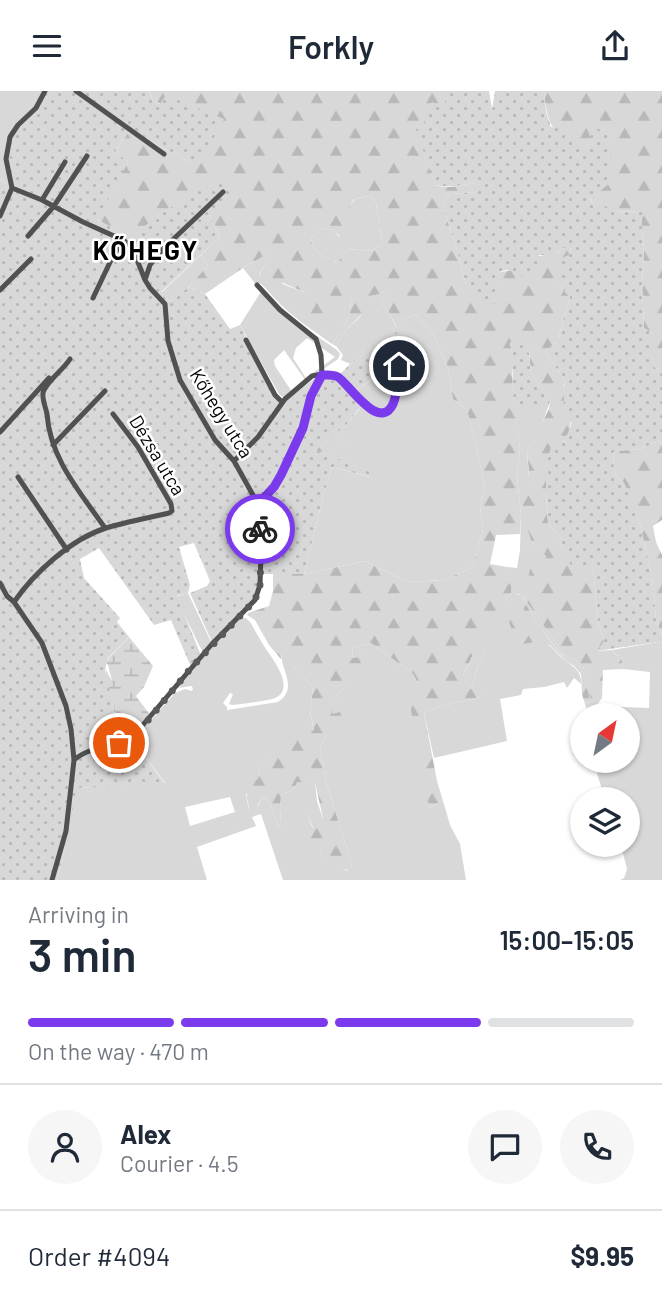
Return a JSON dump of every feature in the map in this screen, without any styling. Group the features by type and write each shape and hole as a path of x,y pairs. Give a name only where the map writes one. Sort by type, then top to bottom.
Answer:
{"street":[{"path":"0,216 12,188 7,169 8,145 18,125 36,108 45,91"},
{"path":"76,91 164,154"},
{"path":"28,236 54,206 87,156"},
{"path":"42,200 65,162"},
{"path":"12,188 123,240 93,299"},
{"path":"145,280 150,265 164,248 223,192"},
{"name":"Kőhegy utca","path":"75,760 84,753 124,741 136,733 212,644 255,600 260,585 258,504 234,461 215,440 180,380 168,341 165,304 150,288 135,252 123,240"},
{"path":"0,290 31,258"},
{"path":"257,285 281,310 316,339 321,355 322,375 311,396 303,428 281,475 258,504"},
{"path":"246,341 275,395 282,402"},
{"path":"234,461 258,437 282,402 312,376 337,377 367,406 375,411 385,412 394,399 405,344"},
{"path":"0,432 70,359"},
{"path":"13,602 49,563 83,539 105,529 65,471 53,445 48,431 43,394 49,378"},
{"path":"53,445 104,391"},
{"name":"Dézsa utca","path":"105,529 169,513 172,509 138,447 113,414"},
{"path":"18,477 67,550"},
{"path":"0,583 41,643 66,706 75,760 66,831 52,880"},
{"path":"0,599 7,596"}],"green space":[{"path":"0,91 46,91 12,181 7,184 0,179"},
{"path":"46,91 149,91 153,100 160,104 166,95 224,119 202,159 189,162 130,130 115,151 128,162 97,220 131,237 174,205 221,180 236,194 210,215 220,237 159,292 169,301 189,287 205,294 230,329 240,325 245,339 283,406 324,371 339,375 350,364 398,331 405,348 395,379 388,369 356,390 355,397 360,408 346,425 316,450 370,471 370,477 332,467 304,574 262,574 250,604 212,642 190,593 207,586 210,581 194,543 179,547 190,585 188,593 177,596 200,653 191,667 171,620 154,625 99,548 80,559 84,578 120,618 117,622 129,637 107,659 105,673 123,740 133,740 165,784 77,788 57,880 0,880 0,179 7,184 12,181 10,157 13,135"},
{"path":"149,91 457,91 458,94 439,115 417,130 435,185 481,185 476,192 449,194 443,206 466,285 500,288 494,275 517,268 536,257 555,255 562,248 571,247 559,285 570,297 557,342 545,351 565,381 570,418 566,439 546,463 548,523 561,539 562,550 593,565 598,621 604,642 597,651 612,650 621,656 623,669 603,670 602,698 598,703 591,703 585,670 578,662 565,655 524,596 530,569 547,557 531,541 529,533 523,530 523,495 529,468 527,450 535,441 550,401 531,373 529,352 510,343 514,362 514,402 520,448 517,476 520,534 496,535 490,564 507,567 511,574 511,593 504,601 507,615 494,615 493,625 484,633 475,635 475,650 460,691 471,689 479,663 487,649 492,651 480,697 424,713 443,801 429,808 409,699 418,683 413,674 371,643 353,648 352,658 358,657 364,651 370,653 374,660 371,668 347,668 347,681 353,686 351,689 345,687 339,692 332,714 340,712 345,729 327,735 320,748 326,781 352,866 350,871 322,857 320,846 314,849 307,833 313,827 303,806 317,821 323,818 315,783 297,782 295,788 281,796 281,824 278,827 270,804 263,796 254,812 249,810 248,788 252,780 258,779 260,768 268,754 314,730 310,711 313,687 293,666 286,663 283,646 281,659 269,645 255,620 247,615 269,606 273,591 273,574 304,574 365,561 407,582 444,580 473,567 483,530 480,507 485,489 476,445 467,410 453,399 448,367 433,334 416,315 403,320 397,328 382,304 387,289 370,296 368,308 347,329 336,346 332,344 347,321 351,294 343,310 329,311 318,326 305,312 306,293 283,283 271,290 261,282 259,276 271,252 205,294 189,287 208,265 201,255 220,237 210,215 222,181 174,206 131,238 96,219 128,162 115,151 130,130 189,162 161,104 153,100","holes":["370,196 376,202 382,245 370,251 348,249 337,263 317,251 311,238 323,228 334,230 340,237 353,216 350,206 354,199"]},
{"path":"457,91 489,91 492,109 495,91 544,91 551,127 572,131 575,147 583,152 591,142 588,130 602,129 611,132 610,183 590,199 596,209 608,206 614,212 642,211 644,328 653,334 653,366 662,373 662,441 637,449 613,452 616,476 624,483 639,521 652,576 656,620 662,636 659,642 596,651 604,642 598,621 593,566 573,568 562,550 561,539 548,523 546,463 552,444 564,442 572,423 563,414 565,381 545,351 557,342 570,297 559,285 557,261 570,254 571,248 562,248 555,255 539,255 536,275 519,275 508,270 495,275 500,288 495,304 484,300 466,285 443,206 449,194 476,192 480,185 435,185 416,129 425,126 422,114 432,102 446,108 444,92 457,94"},
{"path":"544,91 662,91 662,373 653,366 653,334 644,328 642,211 596,210 590,198 610,147 611,132 591,142 583,153 553,128 547,113"},
{"path":"370,196 376,202 382,245 370,251 348,249 337,263 320,254 311,238 323,228 334,230 339,237 355,199"},
{"path":"272,251 259,275 306,293 329,311 351,291 348,320 332,344 279,303 260,283 257,286 243,268"},
{"path":"201,255 208,265 185,290 169,301 158,291 162,292"},
{"path":"388,288 382,304 396,327 403,320 416,315 433,334 448,367 453,399 467,410 485,489 480,507 483,530 473,567 444,580 407,582 365,561 304,574 332,467 369,477 370,471 338,459 350,455 339,438 330,438 360,409 355,397 369,408 380,410 367,402 356,390 389,369 395,378 405,348 398,332 350,364 341,360 343,355 336,346 347,329 360,317 370,296 380,294"},
{"path":"262,290 301,325 340,354 338,359 306,381 284,350 274,360 292,392 285,399 279,394 240,325","holes":["307,338 335,357 306,378 293,358 296,348"]},
{"path":"518,340 529,353 531,373 550,400 549,405 514,405 510,342"},
{"path":"514,405 549,405 535,441 527,450 529,479 523,530 529,533 531,541 548,557 524,596 565,655 578,662 585,670 595,703 589,703 582,671 553,644 521,594 517,594 551,643 549,645 577,671 581,684 574,678 567,688 564,682 523,689 521,695 500,699 507,741 434,758 424,713 480,697 487,649 479,663 471,689 461,692 459,689 472,658 474,635 511,593 511,574 507,567 517,568 520,550 521,515 517,476 520,448"},
{"path":"330,438 339,438 351,455 338,459 316,450"},
{"path":"662,441 662,520 653,526 662,555 662,636 656,620 652,576 639,521 624,483 616,476 613,451 637,449"},
{"path":"188,593 211,642 205,650 200,647 176,597"},
{"path":"521,594 553,645 582,671 590,703 584,701 581,674 549,644 524,610 517,595"},
{"path":"512,617 527,630 541,634 544,640 524,644 515,638 509,622"},
{"path":"246,618 250,622 280,672 284,687 275,698 232,705 229,704 233,694 230,693 223,703 227,710 278,702 283,698 288,683 282,659 282,644 293,666 313,687 310,711 314,731 268,755 260,768 258,779 246,794 249,810 258,806 263,796 270,804 278,827 281,824 281,796 295,788 297,781 315,783 323,819 317,822 305,809 322,857 347,871 352,866 326,781 320,748 327,735 339,692 347,681 346,668 371,667 364,652 352,658 353,648 371,643 413,674 418,683 429,808 443,801 450,825 460,844 466,880 283,880 261,814 252,817 256,826 197,847 207,880 57,880 76,788 165,783 133,740 175,693 185,689 192,691 191,686 178,688 237,620","holes":["230,797 235,812 190,826 185,807"]},
{"path":"129,637 153,666 144,687 136,696 151,716 135,733 123,739 105,675 106,670 112,681 105,662"},
{"path":"662,639 662,880 620,880 624,878 627,869 624,857 640,857 640,787 601,787 597,773 640,773 640,708 649,708 650,672 623,669 621,656 612,650 659,642"}],"way so far":[{"path":"119,743 130,738 144,725 191,668 255,600 260,585 260,529"}],"district":[{"name":"KŐHEGY","path":"146,249"}],"route":[{"path":"260,529 258,504 281,475 303,428 311,396 322,375 334,375 341,379 367,406 382,413 393,404 399,366"}]}
